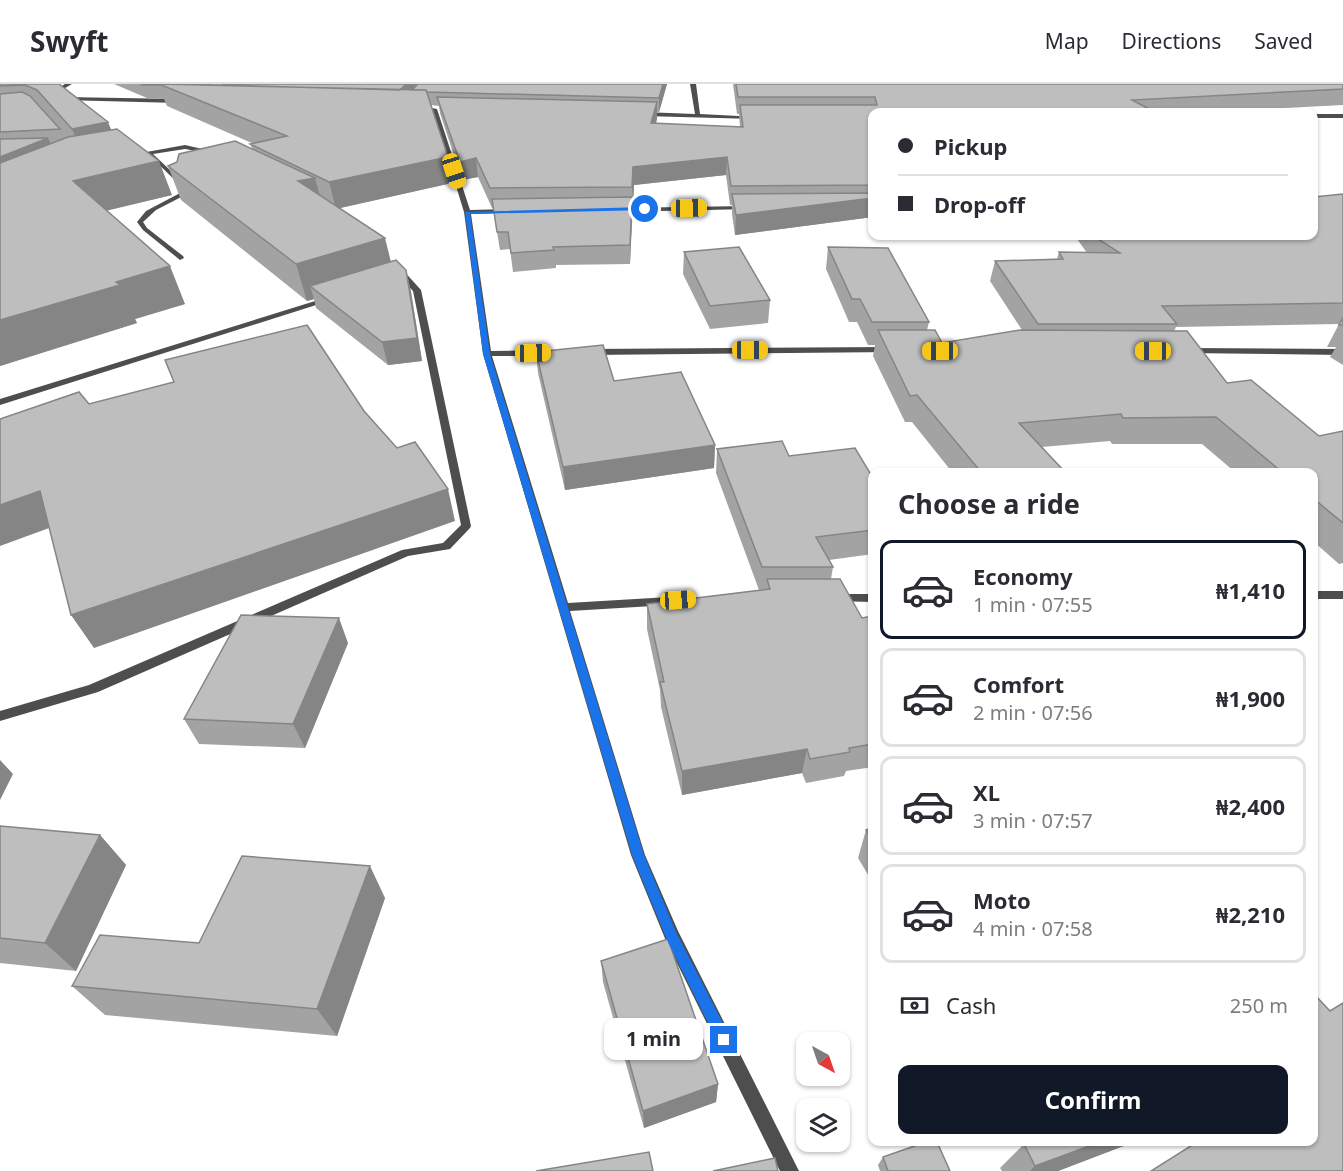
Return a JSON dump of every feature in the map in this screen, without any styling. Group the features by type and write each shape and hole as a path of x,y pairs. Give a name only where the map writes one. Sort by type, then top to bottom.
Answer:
{"street":[{"path":"69,84 42,99 182,101"},
{"path":"693,84 698,116"},
{"path":"435,109 467,212 487,354 638,855 672,936 790,1171"},
{"path":"638,114 764,118"},
{"path":"1318,116 1343,116"},
{"path":"127,156 185,147 212,151 221,156"},
{"path":"148,152 186,188 185,194 173,202 144,214 140,222 145,229 180,258"},
{"path":"606,210 757,208"},
{"path":"467,212 514,211"},
{"path":"0,716 93,689 406,553 446,546 466,526 417,290 388,261"},
{"path":"392,279 403,276"},
{"path":"0,402 336,297"},
{"path":"579,353 904,350"},
{"path":"1177,351 1343,352"},
{"path":"487,354 568,353"},
{"path":"1318,595 1343,595"},
{"path":"827,598 868,598"},
{"path":"565,608 701,599"}],"building":[{"path":"0,84 59,84 108,122 72,129 37,90 25,85 0,86"},
{"path":"159,84 426,90 448,157 329,182 250,144 287,136"},
{"path":"406,84 400,90 222,85"},
{"path":"418,84 663,84 659,98 412,90"},
{"path":"736,84 1343,84 1343,89 1132,100 1147,108 868,108 868,185 731,186 727,157 633,167 632,187 490,188 476,158 460,162 437,97 657,102 651,123 743,127 740,105 877,105 875,97 738,97"},
{"path":"22,92 30,96 60,129 0,132 0,94"},
{"path":"117,129 159,161 73,181 170,266 116,282 120,285 0,320 0,163 68,137"},
{"path":"48,138 0,157 0,139"},
{"path":"235,141 315,178 298,181 385,238 296,264 168,166 177,162 179,154"},
{"path":"868,193 868,199 736,215 732,194"},
{"path":"1343,194 1343,303 1162,306 1177,324 1038,324 995,261 1063,259 1059,252 1120,253 1100,240 1318,240 1318,197"},
{"path":"632,197 630,245 553,247 554,250 511,253 508,232 497,232 492,199"},
{"path":"739,247 770,300 710,306 684,252"},
{"path":"828,247 888,248 929,322 872,322 860,299 852,299"},
{"path":"396,260 406,270 417,338 382,342 310,286"},
{"path":"307,325 364,411 397,448 415,442 448,489 71,615 40,491 0,505 0,419 79,392 89,404 174,382 165,360"},
{"path":"878,330 935,330 942,343 1020,330 1187,331 1227,383 1251,380 1319,436 1343,431 1343,523 1318,502 1318,468 1277,468 1216,417 1123,418 1121,414 1019,423 1061,468 978,468 917,395 910,396"},
{"path":"603,345 614,381 681,372 715,445 563,467 536,352"},
{"path":"782,441 789,456 855,448 868,470 868,531 816,537 833,567 762,567 717,449"},
{"path":"767,579 840,579 862,618 868,617 868,745 849,748 850,752 810,759 807,749 682,771 660,682 664,682 647,604 770,589"},
{"path":"241,615 339,618 293,724 184,719"},
{"path":"0,826 100,835 45,943 0,938"},
{"path":"242,856 370,866 317,1009 72,986 100,935 199,943"},
{"path":"668,939 718,1084 643,1111 601,961"},
{"path":"1318,998 1330,1011 1343,1003 1343,1171 1151,1171 1191,1146 1318,1146"},
{"path":"915,1146 939,1146 950,1171 888,1171 883,1157"},
{"path":"1025,1146 1089,1146 1035,1166"},
{"path":"649,1152 653,1171 536,1171"},
{"path":"775,1158 778,1171 713,1171"}],"route":[{"path":"645,209 467,212 487,354 638,855 672,936 724,1040"}]}
